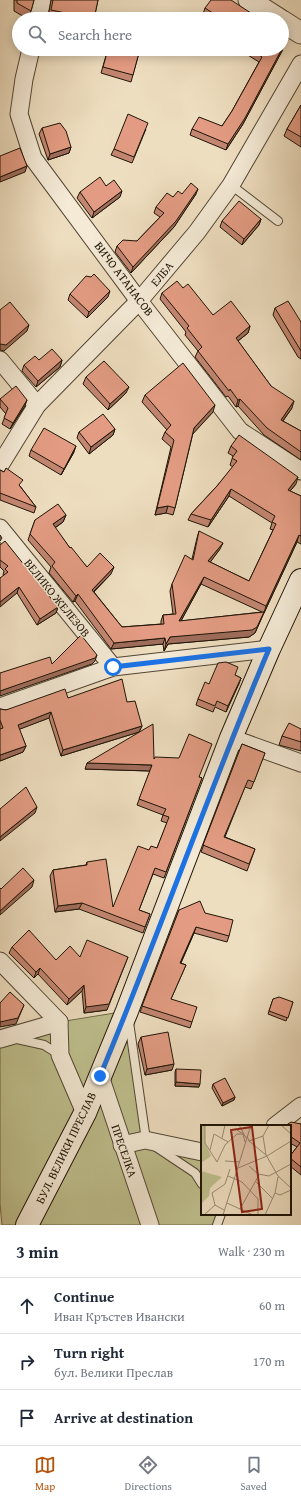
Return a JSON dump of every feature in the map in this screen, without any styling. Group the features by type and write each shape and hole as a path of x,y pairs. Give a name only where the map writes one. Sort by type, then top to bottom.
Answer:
{"main road":[{"name":"БУЛ. ВЕЛИКИ ПРЕСЛАВ","path":"27,1225 85,1113 127,1011 231,738 269,649 301,580"}],"street":[{"path":"39,12 42,0"},
{"path":"249,0 268,12"},
{"name":"ВИЧО АТАНАСОВ","path":"29,56 24,79 19,114 33,158 139,301 240,431 301,471"},
{"name":"ЕЛБА","path":"0,464 37,405 139,301 196,232 231,185 301,64"},
{"path":"0,360 37,405"},
{"name":"ВЕЛИКО ЖЕЛЕЗОВ","path":"0,528 113,667"},
{"path":"0,707 113,667 269,649"},
{"path":"231,738 301,763"},
{"path":"0,961 59,1022 60,1055 85,1113"},
{"path":"0,1039 59,1022"},
{"name":"ПРЕСЕЛКА","path":"100,1076 150,1225"},
{"path":"276,1125 301,1106"},
{"path":"122,1145 145,1140 201,1152"}],"lane":[{"path":"231,185 278,221"},
{"path":"127,1011 145,1140 195,1173 201,1182"},
{"path":"0,1039 21,1039 44,1045 60,1055"},
{"path":"216,1225 220,1215"}],"green space":[{"path":"127,1011 145,1140 201,1152 201,1215 221,1215 217,1225 2,1225 0,1204 0,1039 59,1022"}],"building":[{"path":"17,0 34,0 31,11 17,3"},
{"path":"53,0 98,0 95,12 61,12 51,10"},
{"path":"211,0 231,0 249,12 211,12 205,8"},
{"path":"106,56 138,56 133,75 103,67"},
{"path":"260,56 278,56 245,118 228,144 192,129 199,117 222,126 262,57"},
{"path":"301,105 301,137 287,129"},
{"path":"128,114 148,123 134,157 114,149"},
{"path":"60,123 66,131 71,147 50,154 42,128"},
{"path":"20,148 27,166 0,177 0,156"},
{"path":"100,177 106,186 114,180 122,191 94,212 80,192"},
{"path":"191,183 198,189 176,221 133,267 117,246 123,240 137,241 164,213 156,207 167,193 173,197 178,191 182,194"},
{"path":"239,201 261,219 244,239 222,221"},
{"path":"94,274 110,291 89,312 70,294 86,276 91,277"},
{"path":"177,281 183,288 188,284 213,315 231,301 250,326 236,338 271,386 294,401 281,420 301,431 301,452 267,428 240,399 238,400 230,389 229,391 198,351 202,347 187,328 189,326 162,293"},
{"path":"288,301 301,322 301,351 275,308"},
{"path":"10,302 29,325 6,345 0,344 0,310"},
{"path":"52,349 62,360 38,381 24,365 35,356 39,360"},
{"path":"104,361 129,387 110,404 86,377"},
{"path":"183,363 215,405 194,428 175,508 168,506 157,508 174,440 165,432 171,425 145,395"},
{"path":"16,386 27,400 13,423 4,418 8,408 0,399"},
{"path":"103,414 115,429 91,447 79,432"},
{"path":"44,428 76,446 64,469 31,450"},
{"path":"239,435 298,477 288,490 301,496 301,536 299,535 266,606 204,577 179,621 264,612 257,627 252,630 170,637 166,644 165,638 114,643 78,594 76,596 52,566 55,562 30,534 35,520 58,504 66,515 53,524 70,548 71,547 87,567 100,553 114,567 92,590 122,627 164,624 163,615 176,614 172,584 185,555 193,560 199,531 223,543 208,561 249,581 276,524 272,522 275,516 231,489 211,520 191,514 217,486 237,461 232,458 237,451 231,446"},
{"path":"6,468 23,480 19,485 36,507 0,493 0,470 4,472"},
{"path":"5,541 58,607 40,619 19,587 0,602 0,578 8,572 5,569 8,566 0,560 0,545"},
{"path":"81,635 97,655 95,658 0,691 0,673 50,657 52,664"},
{"path":"226,662 238,667 235,675 241,678 228,706 217,701 215,706 198,699 205,682 209,684 218,663"},
{"path":"122,679 127,702 135,701 142,726 63,750 51,712 18,725 26,746 0,755 0,729 3,728 0,720 0,709 6,710 65,689 68,698"},
{"path":"289,723 301,729 301,742 282,736"},
{"path":"153,724 154,759 155,757 179,758 189,734 212,744 199,777 202,778 166,872 155,868 139,910 150,914 145,927 82,903 58,906 53,870 87,865 87,862 106,859 113,907 138,846 149,850 151,846 157,848 169,817 163,815 166,809 139,799 152,765 87,763"},
{"path":"242,744 265,753 254,782 248,780 224,837 255,849 249,864 203,845"},
{"path":"26,787 37,807 0,837 0,809"},
{"path":"23,868 34,880 0,911 0,888 1,889"},
{"path":"200,901 205,913 233,920 229,936 196,927 180,963 186,965 171,999 197,1007 192,1022 142,1006 179,910"},
{"path":"29,930 56,960 70,946 80,957 87,940 128,957 109,1004 86,1007 84,985 69,999 40,968 36,972 12,947"},
{"path":"10,992 24,1005 18,1018 0,1022 0,1003"},
{"path":"279,997 293,1002 288,1018 269,1011 273,999"},
{"path":"168,1032 174,1064 147,1069 141,1037"},
{"path":"176,1069 201,1070 200,1084 176,1082"},
{"path":"225,1078 235,1097 223,1103 213,1084"},
{"path":"291,1122 301,1124 301,1167 291,1159 291,1155 300,1143 291,1137 291,1125 286,1125"}],"route":[{"path":"100,1076 127,1011 231,738 269,649 113,667"}]}
